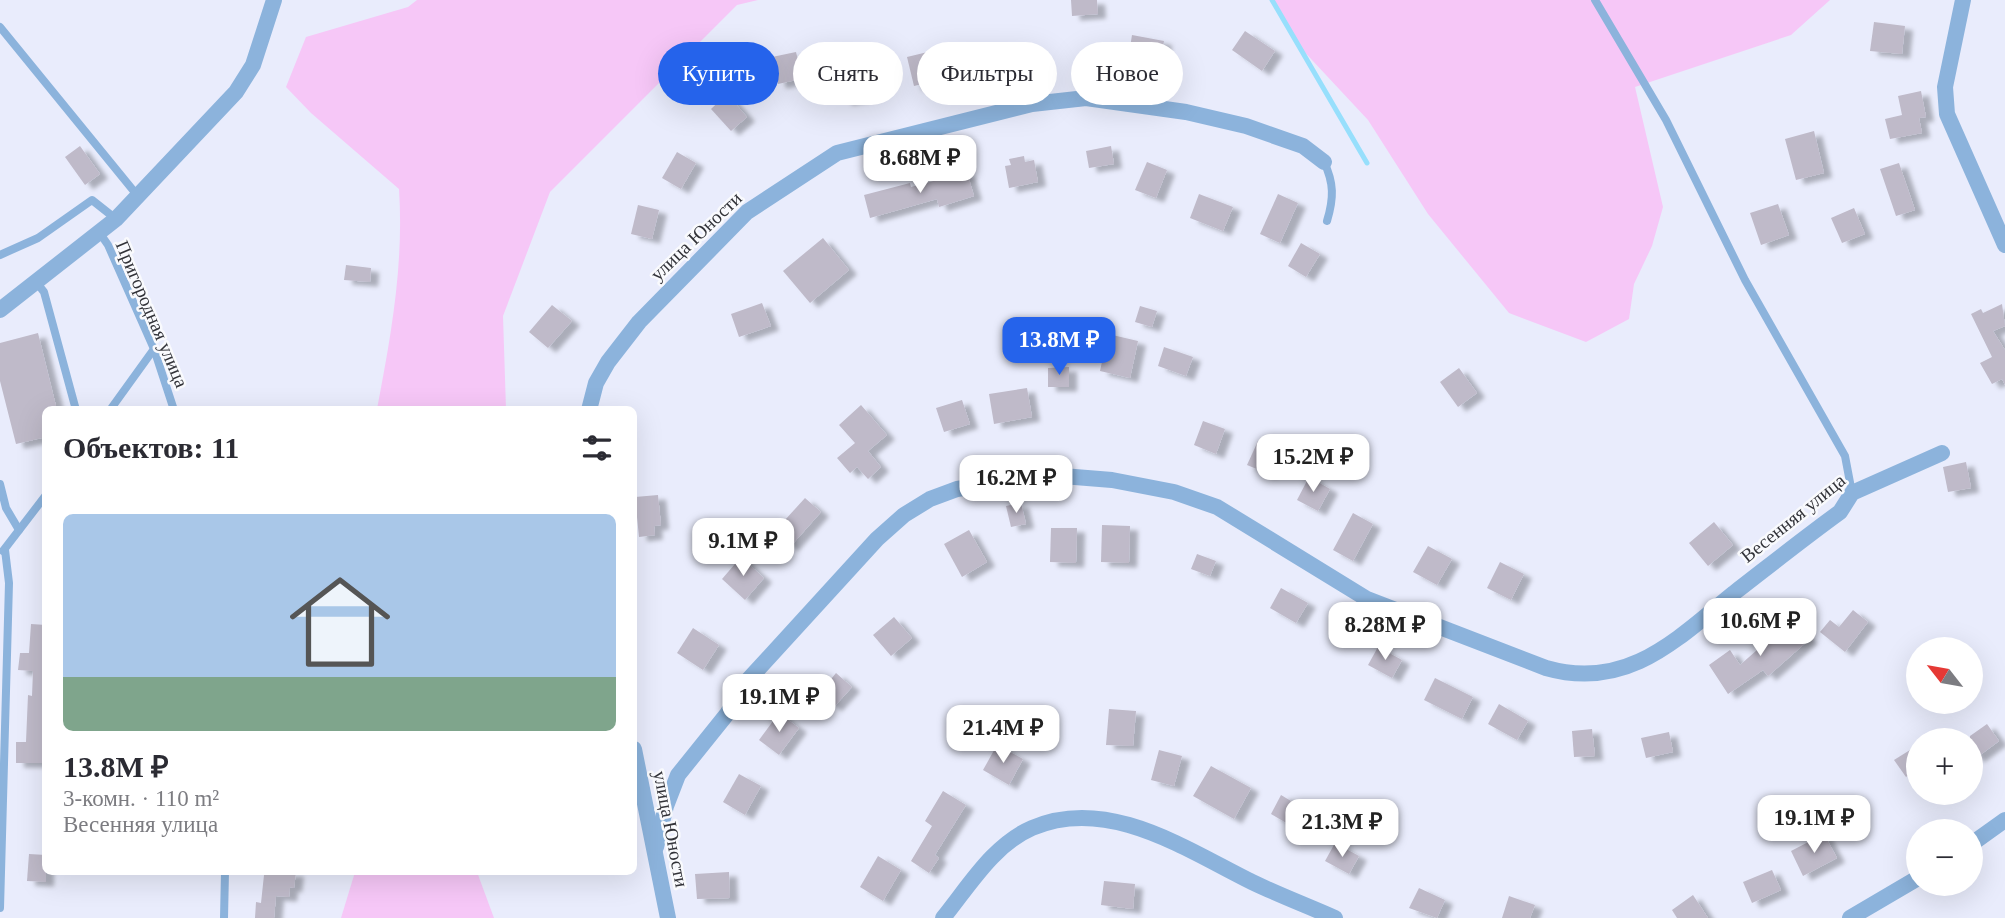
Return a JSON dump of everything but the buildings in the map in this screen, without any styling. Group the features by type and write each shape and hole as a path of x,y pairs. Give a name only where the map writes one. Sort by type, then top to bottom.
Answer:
{"street":[{"path":"0,310 116,219 236,92 253,65 274,0"},
{"path":"1963,0 1945,88 1947,114 2005,245"},
{"name":"улица Юности","path":"590,406 596,383 608,362 639,322 747,212 838,153 1032,104 1086,98 1186,112 1246,126 1303,146 1324,162"},
{"name":"Весенняя улица","path":"656,847 666,806 678,775 727,714 749,679 877,539 904,515 930,499 957,489 1049,475 1112,480 1174,492 1217,507 1367,599 1546,667 1568,674 1593,674 1612,672 1670,647 1840,512 1852,493 1942,453"},
{"name":"улица Юности","path":"637,762 656,847 668,918"},
{"path":"943,918 993,856 1032,828 1061,819 1092,819 1157,833 1254,883 1335,918"},
{"path":"1983,836 2005,820"},
{"path":"1850,918 1906,885"}],"lane":[{"path":"1595,0 1666,120 1745,280 1845,456 1852,493"},
{"path":"0,27 137,195"},
{"path":"1324,162 1333,181 1332,205 1327,221"},
{"path":"0,255 38,239 92,200 116,219"},
{"name":"Пригородная улица","path":"99,232 108,245 154,349 173,406"},
{"path":"37,283 44,292 75,406"},
{"path":"113,406 154,349"},
{"path":"0,484 6,509 19,530"},
{"path":"0,908 9,583 2,551 42,500"},
{"path":"224,918 225,875"}],"shaded area":[{"path":"417,0 758,0 737,5 700,42 658,42 658,84 550,192 503,316 506,406 378,406 398,272 399,189 311,113 286,87 306,37 408,7"},
{"path":"1272,0 1830,0 1791,35 1635,87 1663,207 1652,246 1634,284 1629,319 1586,342 1509,313 1428,214 1368,120 1298,45"},
{"path":"354,875 478,875 494,918 341,918"}],"waterway":[{"path":"1272,0 1367,163"}]}
